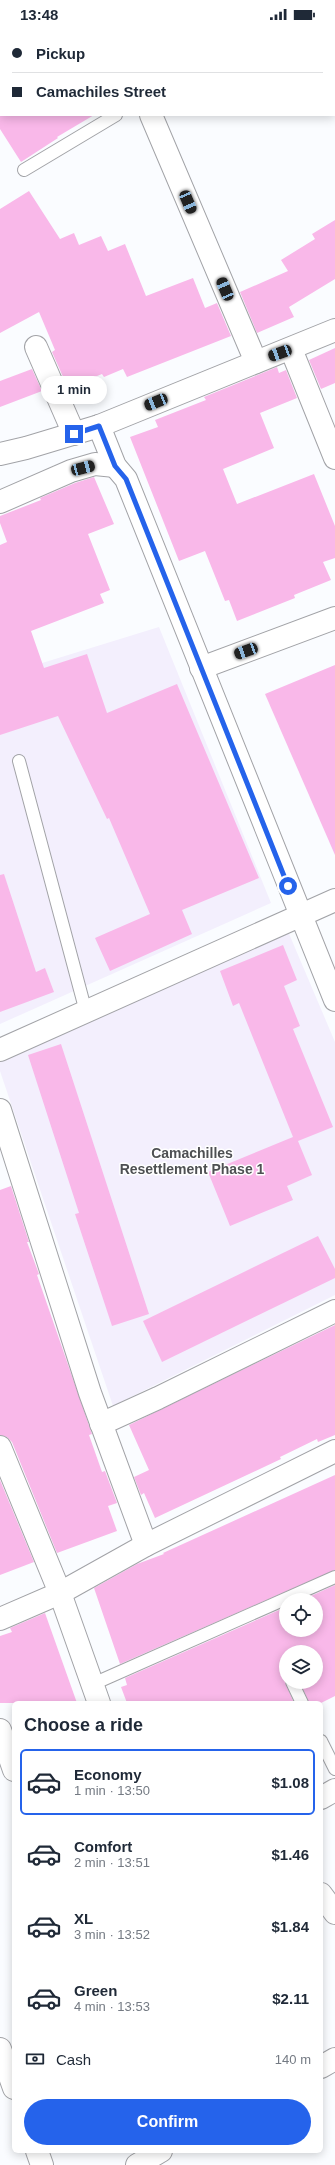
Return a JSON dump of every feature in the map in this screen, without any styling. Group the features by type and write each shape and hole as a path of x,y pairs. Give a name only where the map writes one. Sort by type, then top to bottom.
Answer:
{"street":[{"path":"151,116 256,362"},
{"path":"0,454 99,426 335,330"},
{"path":"36,347 74,434"},
{"path":"291,349 335,458"},
{"path":"99,426 115,466 126,479 335,1000"},
{"path":"0,502 71,471 95,464 115,466"},
{"path":"201,668 335,618"},
{"path":"0,1050 335,900"},
{"path":"0,1110 101,1424 146,1545"},
{"path":"101,1424 158,1398 335,1311"},
{"path":"0,1447 60,1593 96,1693"},
{"path":"0,1619 60,1593 146,1545 335,1452"},
{"path":"0,1730 12,1764"},
{"path":"323,1797 335,1790"},
{"path":"323,1897 335,1913"},
{"path":"0,2049 12,2082"},
{"path":"323,2066 335,2060"},
{"path":"38,2153 42,2165"}],"lane":[{"path":"24,170 114,116"},
{"path":"19,761 86,1012"},
{"path":"96,1693 335,1577"},
{"path":"295,1689 301,1701"},
{"path":"323,1745 335,1769"}],"shaded area":[{"path":"159,627 271,903 0,1024 0,676"},
{"path":"287,929 335,1042 335,1295 113,1406 0,1071 0,1055"}],"building":[{"path":"0,116 92,116 57,137 58,138 21,162 0,129"},
{"path":"29,191 60,239 74,233 79,245 101,236 108,251 125,244 146,296 193,278 205,308 217,303 231,336 127,377 123,369 104,377 102,374 68,388 52,352 55,350 39,312 0,333 0,209"},
{"path":"335,220 335,279 289,307 294,317 257,333 240,292 288,271 281,260 315,239 312,234"},
{"path":"335,348 335,383 321,389 309,360"},
{"path":"277,367 279,373 286,370 297,398 260,413 274,448 223,469 237,504 314,474 335,526 335,558 323,562 331,580 294,595 295,598 237,621 229,600 225,601 205,551 179,561 130,437 158,427 155,420 206,400 204,397"},
{"path":"32,369 42,391 0,407 0,381"},
{"path":"94,477 114,524 88,534 110,590 100,594 104,603 31,631 44,668 87,654 107,713 177,684 259,878 182,910 192,934 110,971 95,938 150,914 109,818 107,819 58,716 0,735 0,545 7,542 0,523 0,516 41,500 40,498 75,483"},
{"path":"335,665 335,855 265,694"},
{"path":"4,874 36,972 45,968 54,992 0,1012 0,875"},
{"path":"283,945 297,980 284,986 300,1026 293,1029 333,1127 298,1141 312,1175 287,1186 293,1200 230,1226 208,1172 293,1137 239,1003 233,1006 220,971"},
{"path":"61,1044 149,1314 112,1326 75,1214 79,1213 28,1055"},
{"path":"11,1186 29,1242 27,1242 39,1274 37,1275 92,1434 89,1435 102,1472 105,1471 117,1503 108,1506 117,1531 57,1553 12,1442 7,1437 0,1435 0,1190"},
{"path":"318,1236 335,1269 335,1278 162,1362 143,1321"},
{"path":"335,1325 335,1435 318,1442 317,1439 280,1457 281,1459 155,1518 144,1493 141,1495 134,1477 149,1470 129,1425"},
{"path":"335,1475 335,1570 282,1593 279,1593 279,1594 120,1664 94,1588 137,1564 164,1554 163,1553"},
{"path":"0,1480 34,1562 0,1575"},
{"path":"335,1585 335,1696 323,1702 308,1701 303,1689 323,1689 323,1645 279,1645 279,1689 288,1689 293,1701 126,1701 121,1687 127,1685 125,1678 279,1610 279,1637 323,1637 323,1593 317,1593"},
{"path":"45,1613 76,1701 12,1701 12,1703 0,1703 0,1636 12,1632 10,1628"}],"district":[{"name":"Camachilles Resettlement Phase 1","path":"192,1162"}],"route":[{"path":"74,434 99,426 115,466 126,479 288,886"}]}
